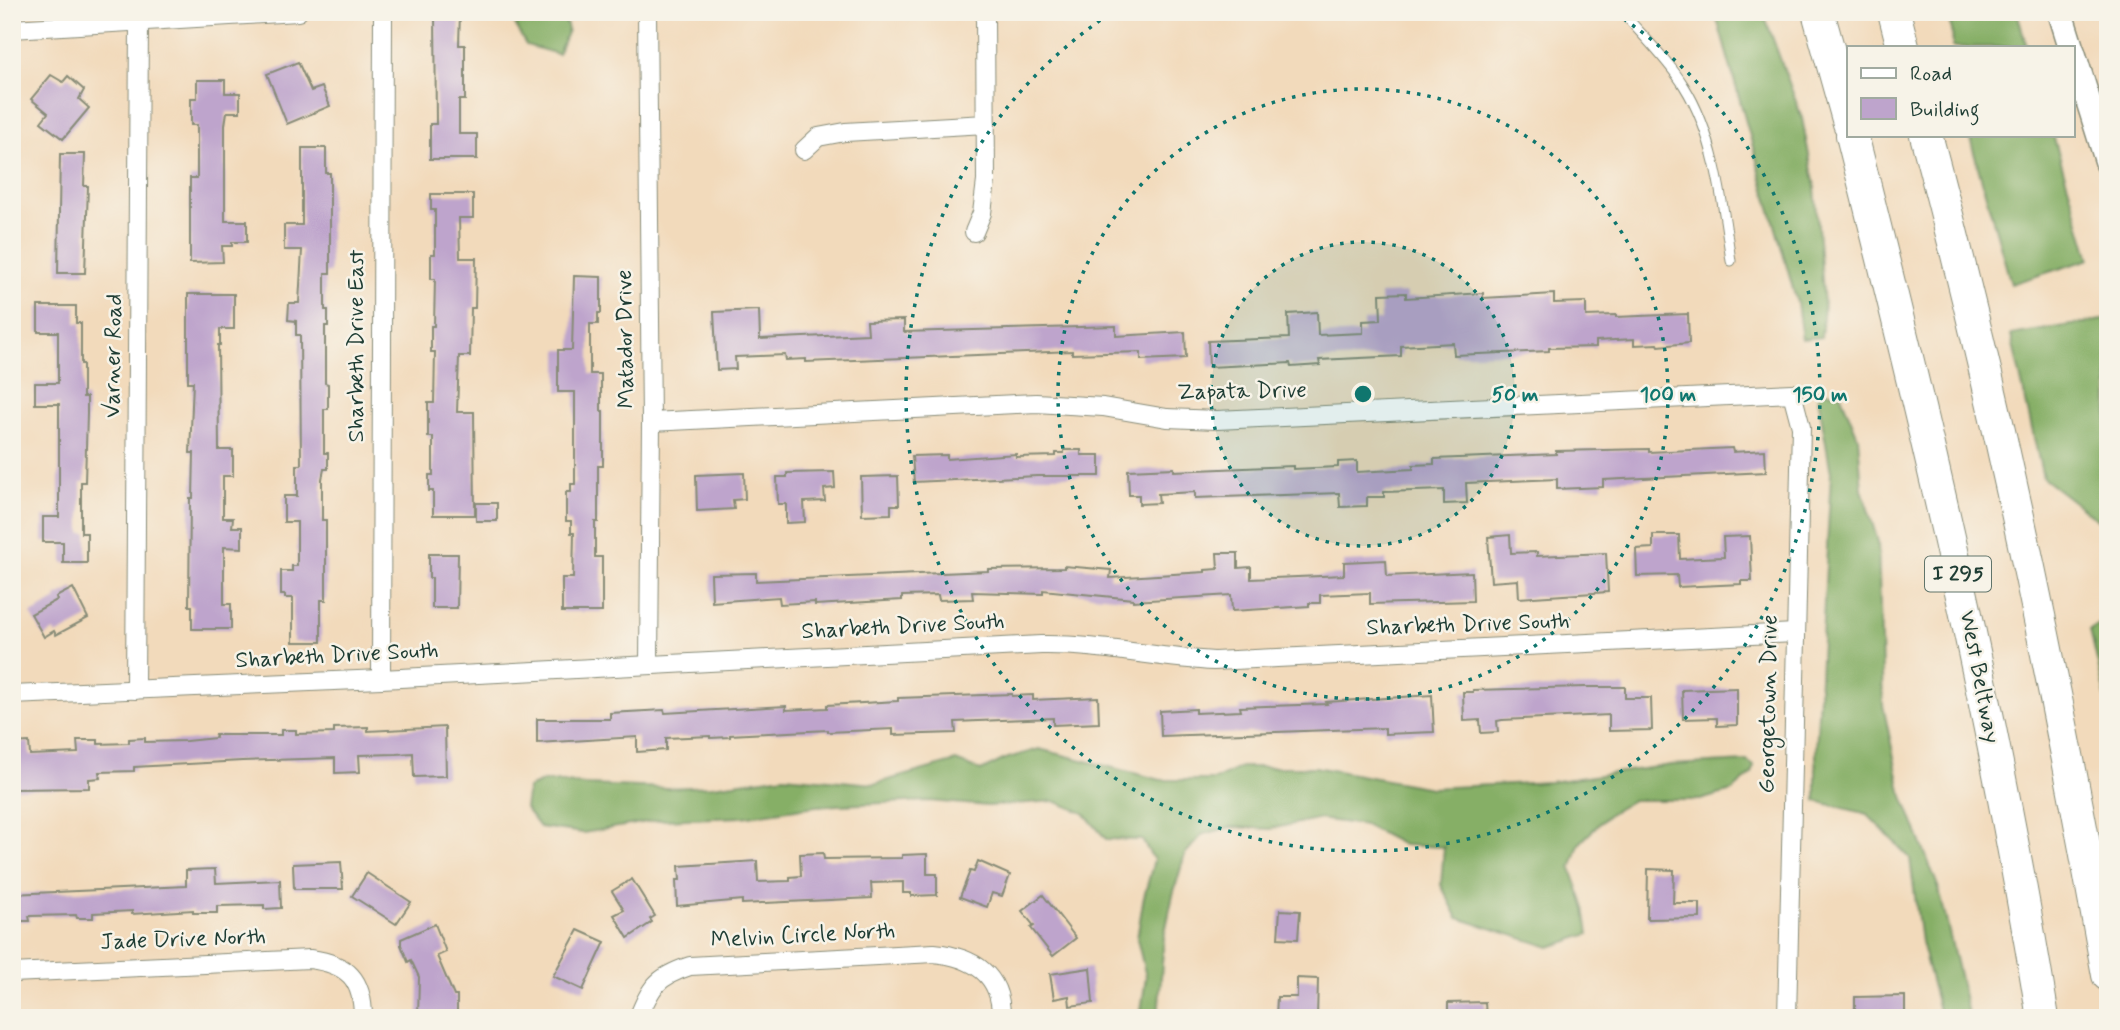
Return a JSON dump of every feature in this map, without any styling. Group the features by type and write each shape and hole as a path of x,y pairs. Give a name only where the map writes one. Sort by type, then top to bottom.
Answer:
{"highway":[{"path":"1818,12 1847,116"},
{"path":"1894,12 1903,46"},
{"name":"West Beltway","path":"1852,136 1899,320 1970,626 2043,1018"},
{"name":"I 295","path":"1926,136 1980,354 2042,629 2108,975"}],"street":[{"path":"12,29 298,12"},
{"name":"Sharbeth Drive East","path":"381,679 383,12"},
{"name":"Matador Drive","path":"647,12 652,422 649,664"},
{"path":"974,232 982,213 986,181 985,12"},
{"path":"2060,12 2071,46"},
{"name":"Varner Road","path":"135,690 139,21"},
{"path":"2074,56 2108,164"},
{"path":"804,150 818,136 845,132 986,124"},
{"name":"Zapata Drive","path":"652,422 1036,403 1103,407 1167,418 1217,420 1792,393"},
{"name":"Georgetown Drive","path":"1787,1018 1801,427 1792,393"},
{"name":"Sharbeth Drive South","path":"12,695 1063,644 1214,661 1795,633"},
{"name":"Melvin Circle North","path":"638,1018 650,990 666,977 690,966 934,953 965,958 976,964 992,984 1001,1009 1001,1018"},
{"name":"Jade Drive North","path":"12,973 310,959 331,962 351,975 363,1000 363,1018"}],"lane":[{"path":"1622,12 1684,86 1700,120 1723,200 1731,261"}],"green space":[{"path":"508,12 563,12 568,30 558,54 526,45"},
{"path":"1715,12 1763,12 1802,118 1815,187 1824,306 1821,337 1802,339 1797,303"},
{"path":"1946,12 2017,12 2027,46 1953,46 1952,30"},
{"path":"1969,136 2053,136 2090,259 2011,284"},
{"path":"2108,319 2108,555 2100,522 2043,478 2011,335"},
{"path":"1817,391 1840,393 1858,437 1862,489 1878,542 1883,705 1901,791 1939,889 1969,1018 1941,1018 1921,942 1910,858 1867,814 1816,801 1816,752 1831,473"},
{"path":"2108,618 2108,708 2090,630"},
{"path":"1039,749 1161,780 1215,780 1241,767 1315,767 1431,788 1550,782 1671,765 1747,761 1754,766 1752,774 1732,791 1700,800 1633,800 1609,814 1579,844 1571,869 1585,908 1589,934 1550,947 1458,918 1441,885 1444,847 1403,845 1365,825 1317,819 1270,829 1231,827 1203,834 1185,854 1173,895 1164,937 1158,1018 1140,1018 1146,977 1137,939 1143,901 1154,860 1142,840 1106,839 1084,813 1054,801 988,806 929,801 816,806 742,817 659,820 583,833 540,827 525,808 528,788 545,781 667,788 712,786 784,776 874,784 956,761 981,771 1005,759"}],"building":[{"path":"435,12 460,12 459,45 465,45 465,100 459,100 459,134 477,134 477,159 430,159 430,124 436,124"},
{"path":"298,62 311,91 322,87 330,106 287,124 267,74"},
{"path":"51,75 63,82 68,76 84,90 79,99 89,108 63,139 41,122 48,113 31,99"},
{"path":"197,80 225,80 225,93 240,93 240,112 227,112 225,125 225,221 247,221 247,242 232,242 232,246 222,246 223,262 190,263 190,178 197,178 197,125 191,125 191,98 197,98"},
{"path":"302,148 326,148 326,173 330,173 330,273 325,273 328,326 325,326 325,383 328,384 328,409 324,409 324,453 328,453 328,469 324,469 322,479 322,520 326,520 326,600 321,600 321,642 293,642 293,598 281,595 281,571 292,571 292,566 297,566 297,522 284,522 284,496 297,496 297,465 301,465 300,335 296,335 296,321 288,320 289,303 299,303 302,250 284,250 284,225 302,225"},
{"path":"60,154 85,154 84,186 88,186 85,273 58,273"},
{"path":"431,194 473,194 473,218 459,218 460,258 476,258 470,356 459,356 457,412 474,412 475,515 433,515 433,491 429,491 429,475 433,475 433,437 428,437 428,403 434,403 435,352 431,352 435,279 431,279 431,254 435,254 435,210 431,210"},
{"path":"574,276 601,277 601,313 598,313 598,324 590,324 590,374 601,374 603,411 603,466 598,466 598,522 595,522 595,557 602,557 602,612 562,612 562,578 573,578 574,533 571,533 571,521 566,521 566,492 571,492 571,484 575,484 575,392 558,392 558,350 572,350"},
{"path":"1406,293 1406,298 1483,293 1483,298 1554,294 1554,303 1586,302 1586,316 1688,314 1689,343 1634,345 1634,339 1596,341 1596,347 1454,355 1453,343 1401,346 1401,356 1319,360 1320,365 1291,367 1290,363 1209,367 1208,341 1289,338 1288,314 1317,312 1318,335 1363,333 1363,321 1381,320 1380,294"},
{"path":"188,294 234,294 234,329 220,329 218,345 219,450 233,450 233,476 223,476 223,518 233,518 232,527 242,527 242,548 224,547 224,604 231,604 231,629 192,629 192,606 189,606 190,498 193,498 194,453 190,453 193,382 188,382"},
{"path":"38,306 76,306 76,323 81,323 83,397 87,397 87,413 85,482 81,482 81,533 87,533 87,563 63,563 63,542 43,542 43,517 59,517 59,404 35,404 35,383 58,383 58,332 38,332"},
{"path":"759,310 760,339 868,334 867,321 904,320 904,332 1116,326 1116,336 1185,332 1186,358 1141,360 1141,352 1072,354 1072,351 806,362 806,359 786,360 785,355 735,357 736,369 717,370 714,312"},
{"path":"1732,448 1733,452 1765,450 1766,472 1603,480 1603,487 1557,489 1557,479 1466,483 1467,503 1444,504 1444,490 1384,492 1384,497 1367,497 1367,506 1340,507 1339,493 1195,498 1195,492 1158,494 1159,503 1139,504 1139,495 1129,495 1128,470 1174,468 1174,471 1293,466 1293,469 1338,467 1338,462 1357,461 1357,472 1413,469 1413,465 1434,464 1434,459 1556,454 1556,451 1649,449 1649,452"},
{"path":"1064,450 1081,450 1081,455 1100,455 1100,476 914,482 912,456 947,455 947,459 1016,454 1016,457 1056,456 1056,453 1064,453"},
{"path":"834,472 835,488 824,489 825,501 804,502 805,522 786,523 786,504 778,504 777,477 787,477 787,473"},
{"path":"744,473 745,499 733,500 734,509 697,511 696,475"},
{"path":"898,476 899,505 891,505 891,514 862,515 861,477"},
{"path":"476,503 497,503 497,521 476,521"},
{"path":"1510,535 1511,553 1537,552 1537,556 1606,553 1608,592 1519,598 1518,580 1491,582 1488,537"},
{"path":"1653,535 1679,535 1680,559 1724,557 1723,537 1750,536 1752,581 1741,581 1741,584 1678,587 1677,575 1637,576 1636,549 1653,548"},
{"path":"1217,553 1238,553 1238,568 1251,567 1251,579 1344,575 1344,562 1386,560 1387,576 1472,572 1473,601 1370,604 1370,593 1320,595 1320,603 1309,603 1309,606 1232,611 1231,595 1133,601 1043,590 1043,594 972,592 973,599 939,600 938,595 902,596 902,600 815,605 815,602 780,604 779,597 712,602 711,574 756,573 756,581 1064,566 1111,570 1110,578 1218,569"},
{"path":"429,554 458,554 457,608 432,608"},
{"path":"73,588 88,618 56,635 54,631 44,637 31,614"},
{"path":"1625,687 1625,698 1651,698 1652,730 1609,731 1609,715 1502,720 1497,721 1498,732 1481,733 1480,720 1464,721 1463,692"},
{"path":"1737,688 1737,725 1717,726 1717,718 1683,719 1682,690"},
{"path":"1033,695 1033,700 1098,697 1099,723 1053,725 1053,718 955,722 956,733 893,735 893,729 828,730 710,738 666,738 666,750 637,752 637,737 537,743 537,719 610,719 610,713 664,710 665,713 786,706 786,710 827,708 827,705 898,701 898,698"},
{"path":"1432,695 1434,732 1385,734 1385,728 1161,736 1160,711 1241,711 1240,707 1327,704 1326,702"},
{"path":"368,727 368,731 445,727 446,776 414,777 413,753 359,755 360,772 335,773 335,758 242,761 134,767 134,771 99,772 100,778 89,779 89,788 12,789 12,743 29,742 30,755 78,753 77,740 98,740 98,744 129,743 129,739 145,738 145,742 186,741 216,738 215,735 281,735 281,730 296,730 296,734 334,733 334,728"},
{"path":"823,853 824,859 902,858 902,855 927,854 927,874 937,874 937,895 911,896 911,893 903,893 903,882 871,883 872,898 742,904 742,900 677,906 676,880 680,880 679,866 757,861 758,882 790,881 790,877 801,876 800,854"},
{"path":"978,861 1010,875 1002,896 992,893 987,907 960,897 970,871 974,872"},
{"path":"341,862 343,889 294,889 293,864"},
{"path":"215,869 216,883 280,880 281,908 264,909 264,905 217,906 217,913 193,913 193,910 132,914 132,911 93,913 93,918 77,918 76,915 29,916 30,921 12,921 12,894 186,886 186,870"},
{"path":"1648,869 1674,870 1673,903 1700,903 1700,918 1647,919"},
{"path":"367,873 411,902 396,924 352,896"},
{"path":"632,879 655,916 650,919 652,922 628,938 614,915 624,910 612,891"},
{"path":"1043,895 1076,938 1053,956 1031,928 1034,926 1022,911"},
{"path":"1280,910 1300,911 1298,939 1278,938"},
{"path":"435,924 446,952 437,956 454,996 457,996 457,1018 418,1018 419,977 411,960 408,962 401,939"},
{"path":"578,930 605,942 583,990 553,976"},
{"path":"1090,968 1093,1003 1070,1006 1069,996 1054,999 1050,974"},
{"path":"1297,978 1318,979 1317,1018 1276,1018 1277,997 1297,997"},
{"path":"1905,996 1905,1018 1855,1018 1855,997"},
{"path":"1485,1002 1486,1018 1448,1018 1448,1003"}]}
